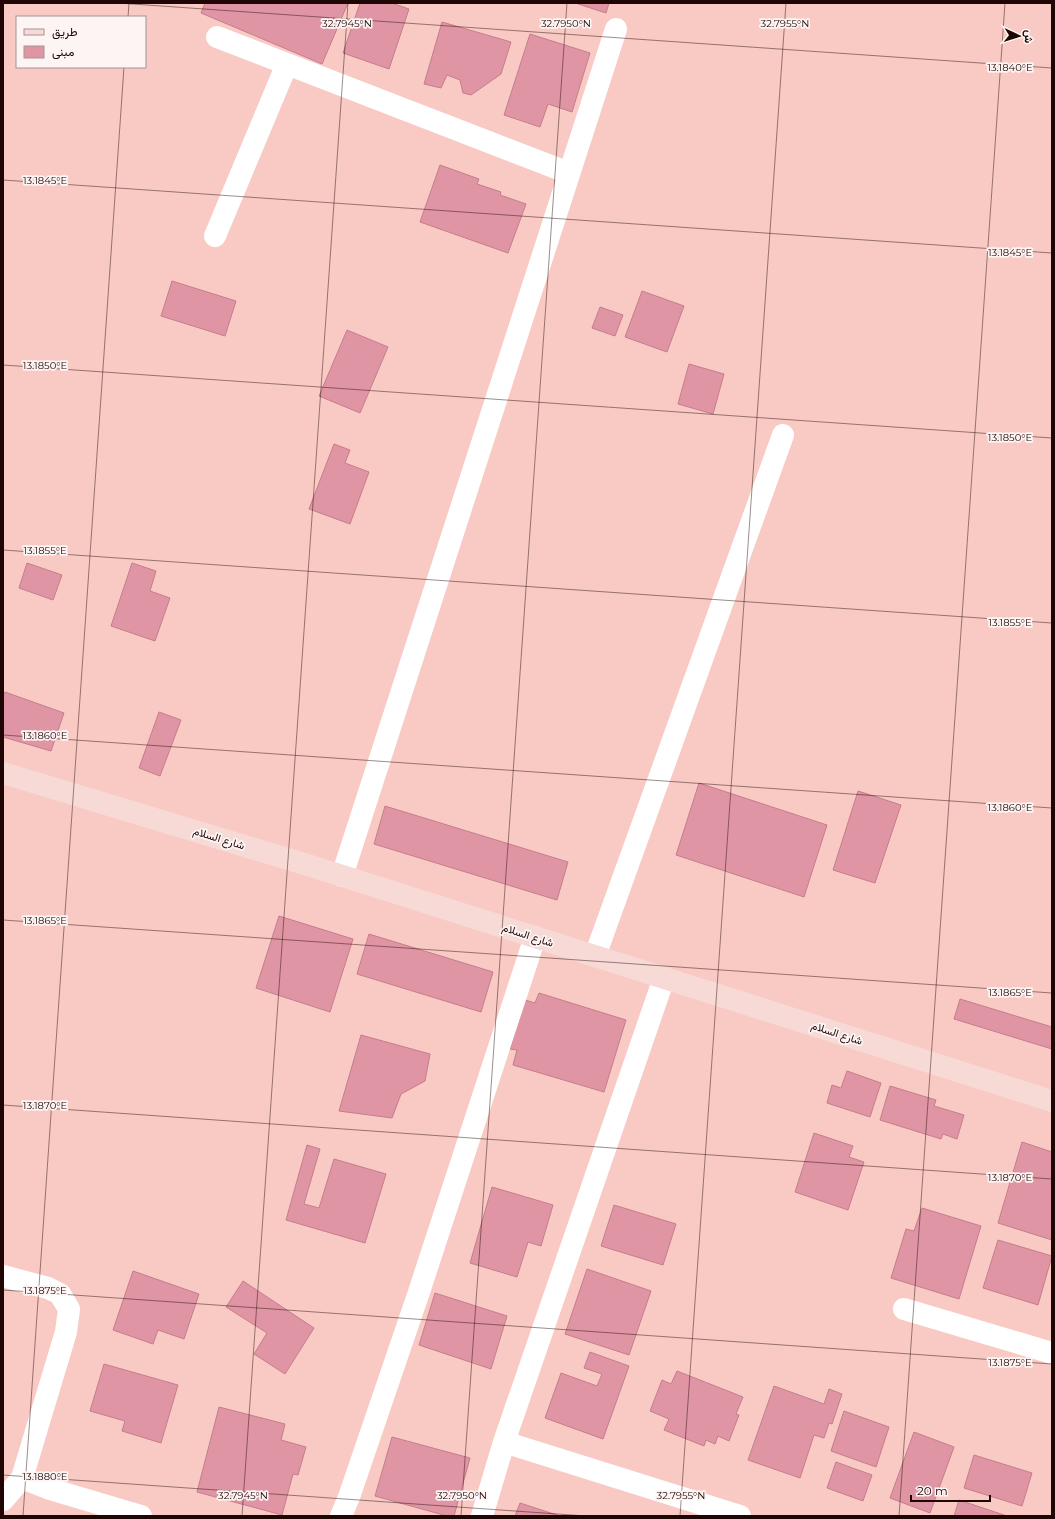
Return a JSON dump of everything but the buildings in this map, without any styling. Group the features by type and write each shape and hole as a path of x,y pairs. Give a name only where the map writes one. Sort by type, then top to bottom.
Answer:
{"main road":[{"name":"شارع السلام","path":"3,773 342,876 1052,1101"}],"street":[{"path":"342,876 616,29"},
{"path":"217,37 569,173"},
{"path":"215,236 287,64"},
{"path":"595,956 783,435"},
{"path":"341,1516 349,1497 419,1292 535,937"},
{"path":"482,1516 504,1442 664,978"},
{"path":"3,1276 48,1288 60,1294 69,1309 66,1332 22,1478 3,1500"},
{"path":"904,1309 1052,1353"},
{"path":"504,1442 740,1516"},
{"path":"22,1478 141,1516"}]}
